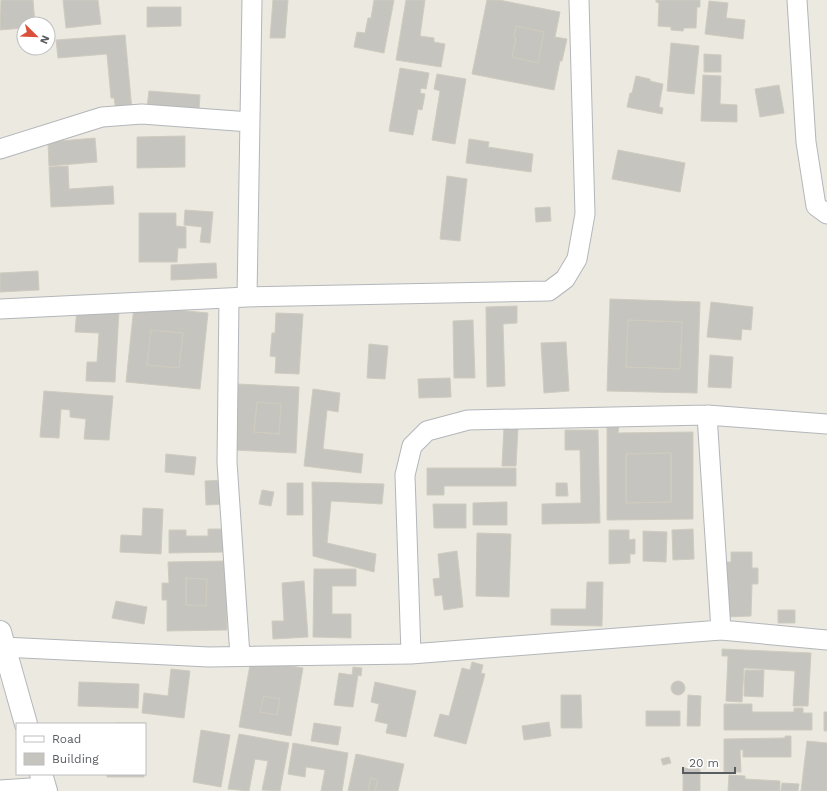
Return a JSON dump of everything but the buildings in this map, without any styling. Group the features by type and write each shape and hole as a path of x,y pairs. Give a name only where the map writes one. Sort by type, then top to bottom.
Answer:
{"street":[{"path":"240,656 227,462 250,122 252,0"},
{"path":"0,309 238,298 549,291 565,279 577,259 585,214 578,0"},
{"path":"797,0 806,142 816,206 827,214"},
{"path":"0,149 102,117 142,114 250,122"},
{"path":"411,654 405,475 412,446 427,431 468,420 707,415 827,424"},
{"path":"707,415 721,630"},
{"path":"26,723 2,640 209,657 411,654 721,630 827,640"},
{"path":"0,790 44,784"}]}
